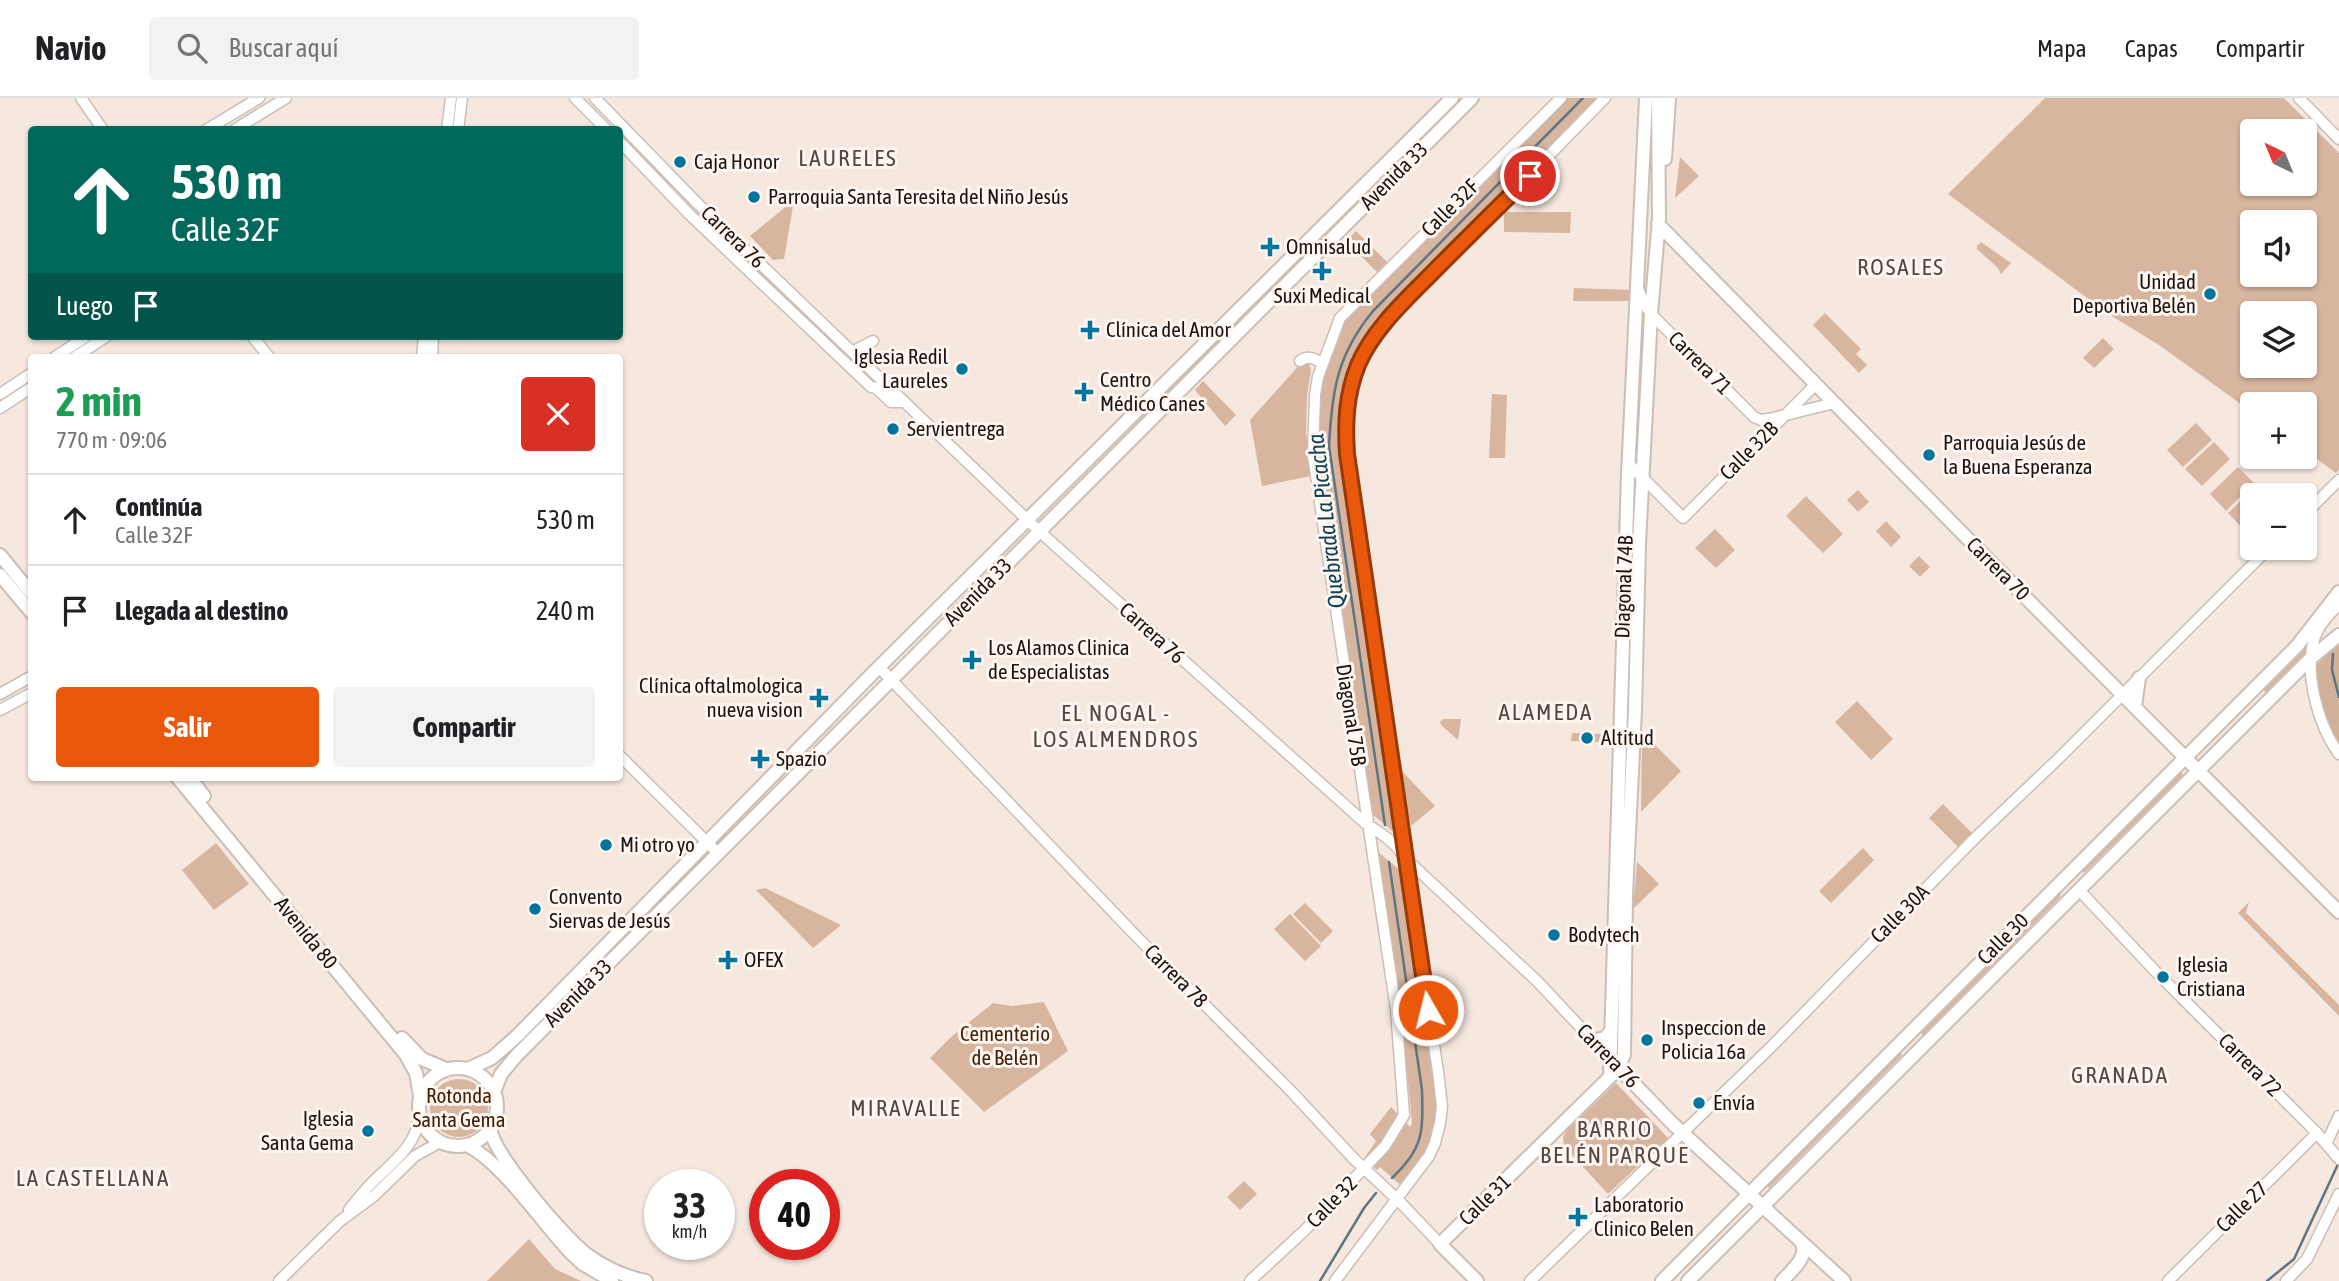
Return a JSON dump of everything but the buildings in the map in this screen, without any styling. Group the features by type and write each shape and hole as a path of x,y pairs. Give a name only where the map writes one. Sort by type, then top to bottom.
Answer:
{"main road":[{"name":"Avenida 33","path":"468,1069 492,1058 517,1036 879,667 1452,98"},
{"name":"Avenida 33","path":"494,1093 501,1074 517,1055 1472,98"},
{"path":"1638,247 1639,98"},
{"name":"Diagonal 74B","path":"1613,1068 1623,1061 1626,1045 1626,894 1651,314 1659,222 1651,124 1646,98"},
{"name":"Diagonal 74B","path":"1613,1068 1610,927 1636,279 1651,124 1658,98"},
{"path":"1659,222 1669,98"},
{"name":"Carrera 70","path":"1659,222 2339,912"},
{"path":"0,555 28,589"},
{"path":"0,575 28,608"},
{"name":"Calle 30","path":"1662,1281 2302,640 2339,592"},
{"name":"Calle 30","path":"1688,1281 2311,658 2339,635"},
{"path":"2135,706 2139,678"},
{"name":"Avenida 80","path":"180,781 406,1055 416,1073 420,1096"},
{"name":"Avenida 80","path":"191,781 414,1052 446,1069"},
{"path":"1592,1041 1605,1038 1611,1031"},
{"name":"Carrera 76","path":"1613,1068 1843,1281"},
{"name":"Calle 31","path":"1440,1244 1613,1068"},
{"path":"446,1069 468,1069 484,1077 494,1093 497,1111 490,1129 476,1142 455,1146 440,1142 429,1134 419,1117 420,1096 431,1078 446,1069"},
{"path":"490,1129 503,1157 571,1240 605,1266 646,1281"},
{"path":"467,1145 481,1152 499,1169 572,1254 583,1264 612,1281"},
{"name":"Carrera 78","path":"1440,1244 1477,1281"},
{"path":"1782,1281 1801,1259 1805,1249 1802,1244"},
{"path":"1801,1259 1809,1255 1816,1256"}],"street":[{"path":"81,98 100,126"},
{"path":"213,126 259,98"},
{"path":"240,126 286,98"},
{"path":"448,126 451,98"},
{"path":"458,126 462,98"},
{"path":"575,98 603,126"},
{"name":"Carrera 76","path":"595,98 622,126"},
{"name":"Calle 32F","path":"1340,317 1561,98"},
{"name":"Calle 32F","path":"1351,388 1359,363 1374,336 1403,303 1605,98"},
{"path":"2299,98 2339,139"},
{"name":"Carrera 76","path":"623,127 699,205 1039,531 1399,852 1538,982 1613,1068"},
{"name":"Carrera 76","path":"623,145 689,214 871,387 876,388 891,402 904,402"},
{"name":"Carrera 71","path":"1636,279 1644,304 1651,314 1754,417 1761,420 1784,416"},
{"name":"Diagonal 75B","path":"1340,317 1322,364 1315,395 1313,456 1373,830 1396,1009 1404,1115"},
{"path":"60,354 81,340"},
{"path":"80,354 101,340"},
{"path":"255,340 267,354"},
{"path":"852,352 873,341"},
{"path":"1300,361 1305,357 1322,364"},
{"path":"0,394 28,376"},
{"name":"Calle 32B","path":"1643,478 1683,518 1816,384"},
{"name":"Diagonal 75B","path":"1335,1281 1419,1170 1435,1143 1442,1106 1435,1044 1399,852 1347,454 1345,413 1351,388"},
{"path":"0,408 28,390"},
{"path":"1784,416 1835,402"},
{"path":"1629,464 1643,478"},
{"path":"2317,502 2339,481"},
{"name":"Calle 30A","path":"1530,1281 1772,1046 1976,837 2257,560"},
{"path":"2339,604 2317,631 2311,658 2316,702 2327,734 2339,754"},
{"name":"Carrera 78","path":"879,667 986,781 1440,1244"},
{"path":"0,694 28,678"},
{"path":"0,710 28,695"},
{"path":"623,759 718,853"},
{"name":"Carrera 72","path":"2077,891 2149,969 2157,973 2317,1133 2338,1158"},
{"name":"Calle 32","path":"1250,1281 1305,1230 1385,1146 1404,1115"},
{"path":"2326,1144 2339,1116"},
{"path":"279,1281 340,1221 367,1188 412,1142 419,1117"},
{"name":"Calle 27","path":"2168,1281 2317,1133"},
{"path":"340,1221 374,1196 415,1156 440,1142"},
{"path":"2286,1281 2307,1259 2339,1194"}],"green space":[{"path":"1561,98 1605,98 1409,296 1359,363 1345,413 1403,840 1365,808 1313,456 1315,395 1340,318"},
{"name":"Unidad Deportiva Belén","path":"2045,98 2284,98 2305,119 2240,119 2240,196 2317,196 2317,131 2339,153 2339,470 2336,473 2317,459 2317,392 2240,392 2240,403 2159,345 2107,313 1948,194"},
{"path":"1680,157 1699,176 1675,198"},
{"path":"794,200 784,259 773,260 750,236"},
{"path":"1504,212 1571,212 1570,233 1504,232"},
{"path":"1356,231 1387,262 1377,272 1346,241"},
{"path":"1981,242 2011,263 2001,274 1977,249"},
{"path":"1574,288 1634,290 1634,301 1573,301"},
{"path":"1825,313 1861,349 1856,354 1867,365 1859,373 1813,325"},
{"path":"2103,338 2114,349 2094,368 2083,358"},
{"path":"1303,361 1309,364 1311,370 1306,432 1311,476 1262,486 1250,420"},
{"path":"1203,381 1236,415 1225,426 1195,390"},
{"path":"1492,394 1507,395 1505,458 1489,458"},
{"path":"2196,423 2212,440 2183,467 2167,450"},
{"path":"2214,442 2230,459 2202,486 2185,469"},
{"path":"2238,467 2254,483 2240,483 2240,497 2226,511 2210,494"},
{"path":"1858,490 1869,502 1858,512 1847,500"},
{"path":"1806,496 1843,534 1823,553 1786,516"},
{"path":"2240,501 2240,526 2228,513"},
{"path":"1886,521 1901,537 1891,547 1876,531"},
{"path":"1715,529 1735,550 1716,568 1695,548"},
{"path":"1919,556 1930,567 1920,577 1909,566"},
{"path":"2307,645 2307,653 2266,693 2263,689"},
{"path":"1857,701 1893,739 1871,760 1835,722"},
{"path":"1443,719 1461,719 1458,740 1441,725"},
{"path":"1642,732 1681,771 1641,812"},
{"name":"Altitud","path":"1572,733 1602,734 1602,742 1571,741"},
{"path":"1399,768 1435,806 1411,826"},
{"path":"2181,772 2183,775 2084,873 2082,870"},
{"path":"1943,804 1976,837 1962,851 1929,818"},
{"path":"216,843 249,884 214,910 182,870"},
{"path":"1371,846 1408,877 1441,1106 1435,1143 1405,1189 1380,1167 1377,1170 1365,1157 1376,1141 1370,1134 1391,1107 1410,1127 1412,1124"},
{"path":"1863,848 1874,860 1831,903 1819,891"},
{"path":"1637,862 1659,884 1633,909"},
{"path":"765,888 841,925 813,948 756,890"},
{"path":"2059,893 2061,896 1923,1035 1920,1032"},
{"path":"2249,902 2246,913 2339,1005 2339,1016 2238,913"},
{"path":"1305,903 1333,931 1321,943 1293,914"},
{"path":"1290,914 1321,946 1305,961 1274,929"},
{"name":"Cementerio de Belén","path":"1044,1002 1068,1051 984,1112 930,1058 993,1003 1011,1006"},
{"path":"1900,1052 1902,1055 1769,1188 1766,1185"},
{"name":"Rotonda Santa Gema","path":"453,1079 465,1079 480,1087 488,1102 488,1114 480,1129 465,1137 453,1137 438,1129 430,1114 430,1102 438,1087"},
{"path":"1616,1083 1668,1138 1608,1194 1564,1146 1563,1137"},
{"path":"1244,1181 1257,1194 1240,1210 1227,1197"},
{"path":"529,1239 555,1269 581,1281 487,1281"}],"shaded area":[{"path":"2339,644 2339,746 2322,708 2315,666"}],"waterway":[{"name":"Quebrada La Picacha","path":"1385,825 1329,446 1332,407 1339,374 1351,343 1373,311 1583,98"},
{"path":"2333,654 2332,670 2339,697"},
{"name":"Quebrada La Picacha","path":"1389,862 1422,1090 1421,1128 1416,1148 1392,1178"},
{"path":"2267,1281 2294,1259 2339,1162"},
{"name":"Quebrada La Picacha","path":"1320,1281 1376,1193"}],"place":[{"name":"Caja Honor","path":"680,162"},
{"name":"Parroquia Santa Teresita del Niño Jesús","path":"754,197"},
{"name":"Omnisalud","path":"1270,247"},
{"name":"Suxi Medical","path":"1322,271"},
{"name":"Unidad Deportiva Belén","path":"2210,294"},
{"name":"Clínica del Amor","path":"1090,330"},
{"name":"Iglesia Redil Laureles","path":"962,369"},
{"name":"Centro Médico Canes","path":"1084,392"},
{"name":"Servientrega","path":"893,429"},
{"name":"Parroquia Jesús de la Buena Esperanza","path":"1929,455"},
{"name":"Los Alamos Clinica de Especialistas","path":"972,660"},
{"name":"Clínica oftalmologica nueva vision","path":"819,698"},
{"name":"Altitud","path":"1587,738"},
{"name":"Spazio","path":"760,759"},
{"name":"Mi otro yo","path":"606,845"},
{"name":"Convento Siervas de Jesús","path":"535,909"},
{"name":"Bodytech","path":"1554,935"},
{"name":"OFEX","path":"728,960"},
{"name":"Iglesia Cristiana","path":"2163,977"},
{"name":"Inspeccion de Policia 16a","path":"1647,1040"},
{"name":"Envía","path":"1699,1103"},
{"name":"Iglesia Santa Gema","path":"368,1131"},
{"name":"Laboratorio Clinico Belen","path":"1578,1217"}],"district":[{"name":"LAURELES","path":"848,158"},
{"name":"ROSALES","path":"1901,267"},
{"name":"ALAMEDA","path":"1546,712"},
{"name":"EL NOGAL - LOS ALMENDROS","path":"1116,726"},
{"name":"GRANADA","path":"2120,1075"},
{"name":"MIRAVALLE","path":"906,1108"},
{"name":"BARRIO BELÉN PARQUE","path":"1615,1142"},
{"name":"LA CASTELLANA","path":"93,1178"}],"route":[{"path":"1428,1010 1347,454 1345,413 1352,381 1374,336 1409,296 1530,176"}]}
